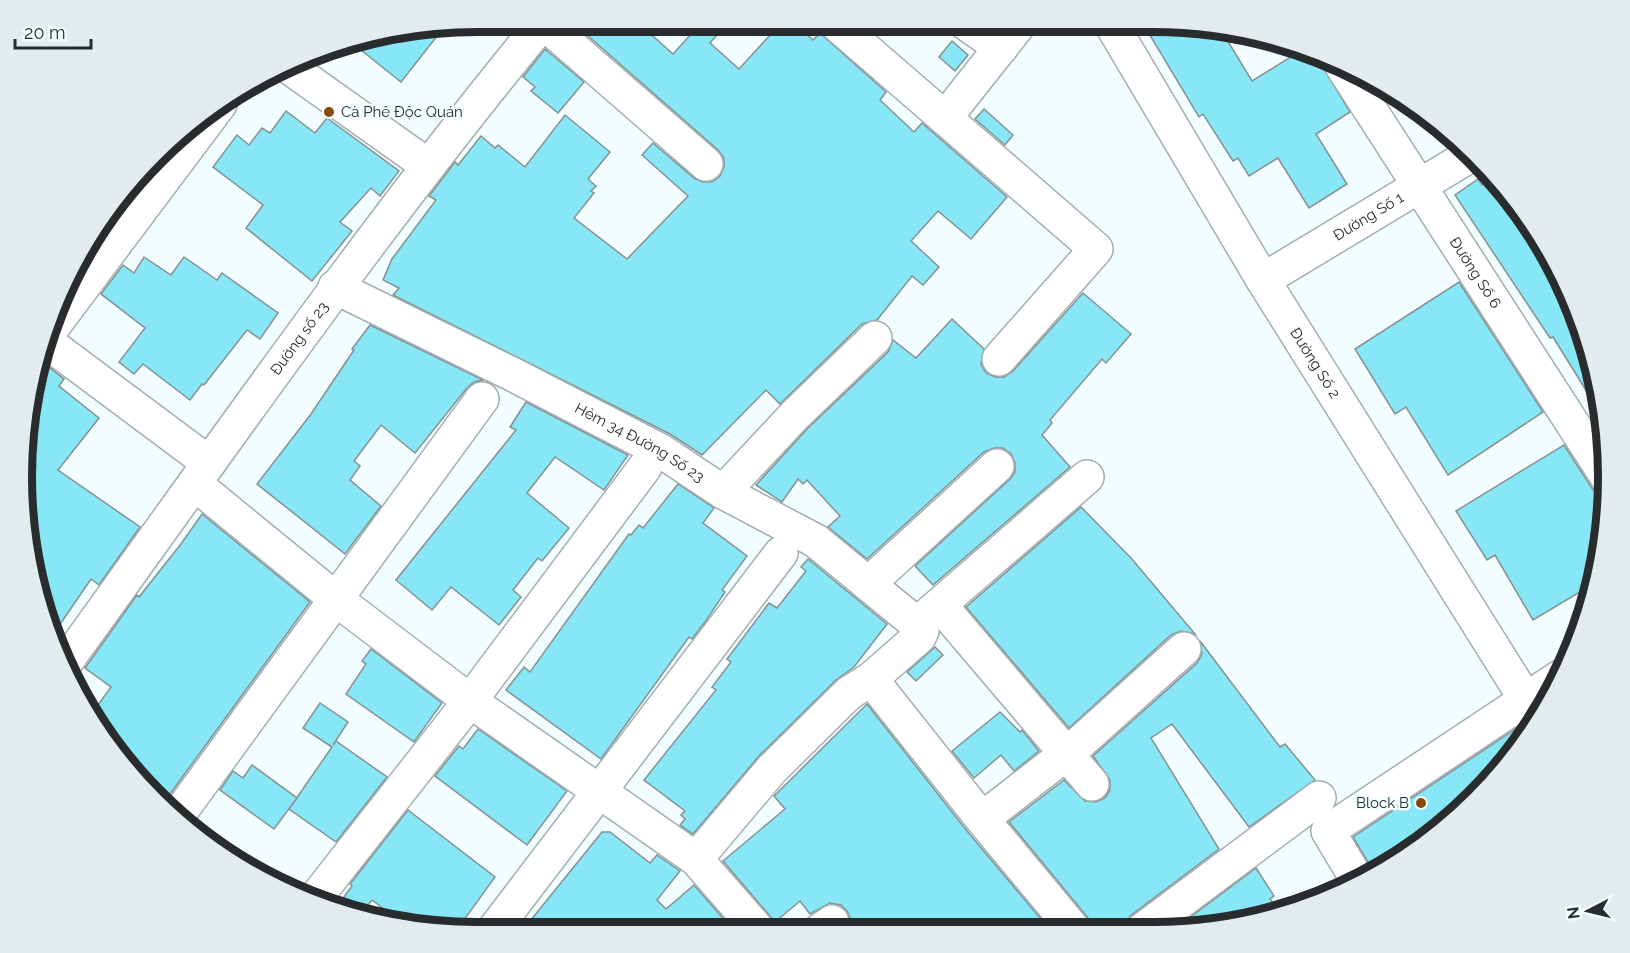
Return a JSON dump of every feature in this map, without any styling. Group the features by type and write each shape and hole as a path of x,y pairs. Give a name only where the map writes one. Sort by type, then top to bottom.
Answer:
{"street":[{"name":"Đường số 23","path":"70,657 335,287 529,32"},
{"path":"545,32 706,164"},
{"path":"847,32 1096,249 999,359"},
{"path":"978,32 1001,48"},
{"path":"945,118 1013,32"},
{"name":"Đường Số 2","path":"1116,32 1263,280 1532,709"},
{"path":"294,71 427,165"},
{"name":"Đường Số 6","path":"1349,76 1598,463"},
{"path":"63,311 140,194 195,132"},
{"name":"Đường Số 1","path":"1263,280 1420,188 1465,159"},
{"name":"Hẻm 34 Đường Số 23","path":"335,287 514,375 650,446 723,492 816,541 868,584 926,620 1065,754 1092,784"},
{"path":"723,492 795,415 876,338"},
{"path":"51,346 202,473 337,600 470,701 696,859 751,922"},
{"path":"182,810 482,399"},
{"path":"319,893 470,701 645,466"},
{"path":"868,584 997,466"},
{"path":"696,859 772,769 849,693 871,679 920,637 926,620 1087,477"},
{"path":"500,922 781,554"},
{"path":"982,819 1065,754 1184,649"},
{"path":"871,679 1068,922"},
{"path":"1354,874 1328,831 1532,709"},
{"path":"1153,922 1319,798"}],"building":[{"path":"584,32 648,32 673,54 693,32 720,32 710,43 739,69 773,32 804,32 813,40 820,33 886,92 880,100 914,132 922,123 1007,197 971,239 938,211 911,241 939,267 923,285 912,276 877,320 862,324 780,404 766,390 702,455 670,434 393,295 399,288 383,280 392,259 436,200 429,196 455,162 458,165 481,136 495,148 498,145 525,167 565,115 610,152 588,179 596,186 591,191 594,193 574,218 627,259 688,196 642,155 653,143 694,178 703,182 712,182 720,176 724,167 724,158 718,150"},
{"path":"1148,32 1183,32 1226,37 1252,81 1295,54 1321,64 1350,112 1316,134 1347,184 1309,208 1278,158 1249,176 1238,158 1233,161 1203,114 1199,117"},
{"path":"440,33 401,82 358,48 390,40"},
{"path":"952,41 968,55 955,71 939,57"},
{"path":"545,49 584,82 558,113 531,91 535,87 523,77"},
{"path":"984,109 1013,135 1005,145 975,119"},
{"path":"286,111 315,133 327,118 399,171 380,196 371,188 340,222 352,231 312,281 246,228 263,205 213,167 237,135 249,145 262,128 270,133"},
{"path":"1478,179 1482,185 1487,182 1507,206 1524,229 1553,280 1575,333 1592,399 1553,337 1550,338 1455,195"},
{"path":"144,257 171,275 184,257 217,280 222,273 278,313 260,339 247,330 190,400 143,364 134,374 119,362 145,328 101,294 123,265 134,273"},
{"path":"1459,282 1543,412 1448,475 1406,407 1395,414 1355,349"},
{"path":"1083,293 1131,334 1106,363 1102,359 1050,420 1052,423 1042,435 1070,467 933,585 915,566 1010,479 1015,472 1015,463 1011,454 1003,448 994,448 984,452 867,559 828,527 840,516 807,480 803,484 798,479 782,502 756,485 808,428 888,352 893,340 916,358 952,319 984,349 981,364 986,373 995,377 1004,377 1013,371"},
{"path":"370,325 483,380 474,382 467,388 415,453 381,425 354,461 360,466 350,480 381,506 345,554 257,484 311,414"},
{"path":"46,365 64,379 59,386 99,418 58,470 140,527 99,585 91,579 58,628 40,563 32,506 32,447 35,418"},
{"path":"526,402 628,455 604,490 555,457 527,493 569,528 542,561 538,558 513,590 521,597 499,625 451,587 432,610 396,580 516,430 510,427"},
{"path":"1564,445 1593,490 1598,493 1595,535 1584,590 1533,620 1495,555 1487,560 1456,511"},
{"path":"678,484 714,508 703,523 747,556 722,590 725,592 705,622 692,639 689,637 601,759 506,690 524,667 530,672 629,534 631,535 639,525 643,528"},
{"path":"1081,507 1131,558 1195,634 1181,631 1171,635 1069,728 966,607"},
{"path":"202,514 310,602 168,797 142,770 106,724 96,708 111,687 85,668 137,595 139,597"},
{"path":"808,559 887,624 854,667 836,680 759,756 693,834 680,825 685,819 681,815 685,811 644,780 716,690 712,687 731,662 727,659 769,603 777,608 806,571 801,567"},
{"path":"1200,641 1280,747 1285,744 1315,780 1249,827 1172,724 1151,738 1219,849 1130,916 1127,922 1090,922 1009,822 1064,780 1085,801 1096,802 1105,798 1110,790 1110,780 1093,756 1197,663 1202,654"},
{"path":"935,647 943,655 916,681 907,672"},
{"path":"371,649 442,703 414,742 346,694 366,664 362,661"},
{"path":"320,703 348,722 333,745 336,741 387,777 336,842 289,809 332,747 303,728"},
{"path":"867,704 967,831 1043,922 850,922 847,911 841,905 830,903 810,914 800,901 775,922 723,861 785,809 774,796"},
{"path":"1000,712 1020,732 1022,730 1039,751 1014,771 1001,755 974,778 952,751"},
{"path":"1520,726 1521,728 1468,791 1447,811 1401,847 1370,865 1353,837"},
{"path":"478,729 567,791 527,845 435,776 459,746 463,749"},
{"path":"252,765 297,798 274,829 220,790 233,771 243,778"},
{"path":"408,810 495,877 463,922 390,913 372,900 366,907 341,900 352,886 350,884"},
{"path":"602,832 610,832 650,863 657,855 680,871 657,900 666,909 694,885 726,922 529,922"},
{"path":"1256,868 1274,896 1270,899 1274,905 1269,906 1212,918 1186,921"}],"place":[{"name":"Cà Phê Độc Quán","path":"329,112"},
{"name":"Block B","path":"1421,803"}]}
